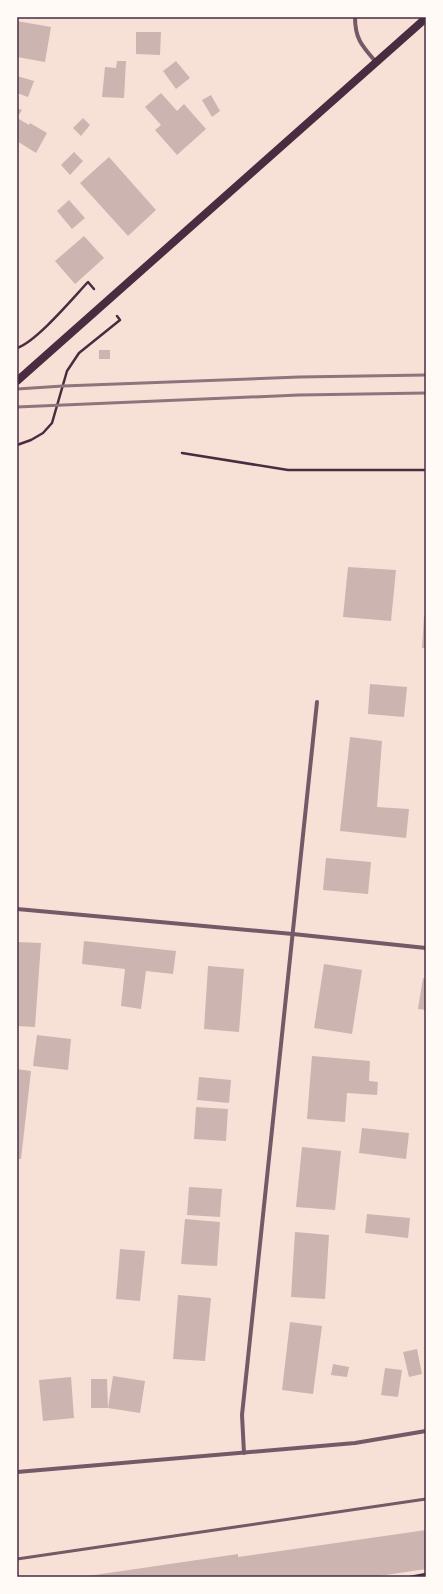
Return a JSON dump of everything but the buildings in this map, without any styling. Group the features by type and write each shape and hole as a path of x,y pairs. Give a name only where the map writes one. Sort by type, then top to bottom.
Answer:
{"main road":[{"path":"17,381 426,18"}],"street":[{"path":"355,17 355,30 361,44 376,62"},
{"path":"244,1453 242,1415 317,702"},
{"path":"17,909 292,934 426,948"},
{"path":"17,1472 355,1442 426,1431"}],"lane":[{"path":"17,1559 426,1499"}],"path":[{"path":"17,348 23,346 36,336 88,282 120,320 79,353 67,371 52,423 43,433 32,440 17,445"},
{"path":"182,453 288,470 426,470"},
{"path":"410,1577 426,1574"}],"railway":[{"path":"17,389 299,377 426,375"},
{"path":"17,407 299,395 426,393"}]}
